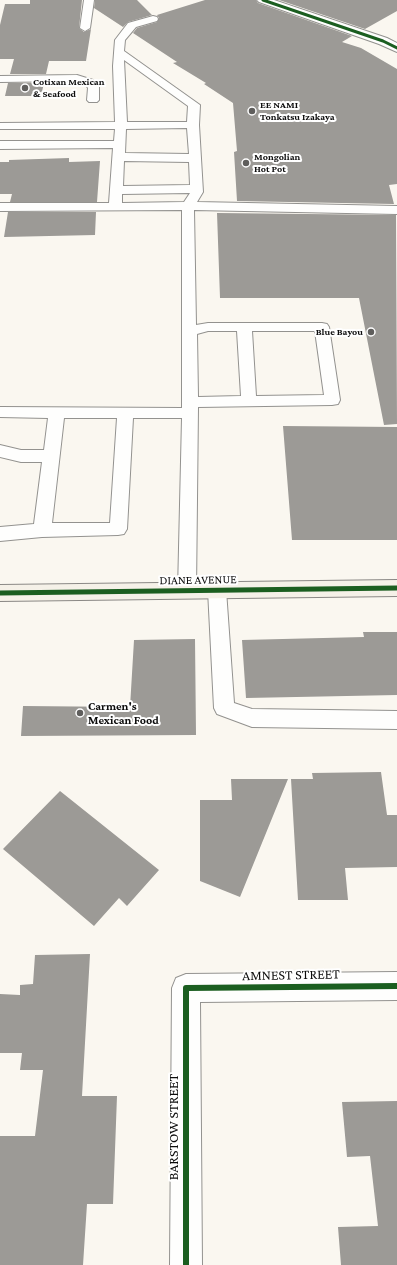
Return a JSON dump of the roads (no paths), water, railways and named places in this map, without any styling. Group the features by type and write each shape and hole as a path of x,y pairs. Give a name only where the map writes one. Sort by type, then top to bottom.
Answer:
{"street":[{"path":"263,0 383,41 397,48"},
{"name":"DIANE AVENUE","path":"0,593 397,588"},
{"name":"AMNEST STREET","path":"186,988 397,986"},
{"name":"BARSTOW STREET","path":"186,988 186,1265"}],"lane":[{"path":"85,28 89,0"},
{"path":"115,206 121,125 118,66 120,40 132,26 153,20"},
{"path":"119,52 194,105 193,125 197,192 188,206 190,408 187,591"},
{"path":"0,79 77,78 89,82 94,87 93,100"},
{"path":"0,126 193,125"},
{"path":"18,145 21,126"},
{"path":"0,145 120,144"},
{"path":"118,157 195,158"},
{"path":"116,190 197,189"},
{"path":"0,207 188,206 397,210"},
{"path":"0,412 125,413 190,408 249,401 332,400 322,327 208,327 190,331"},
{"path":"244,327 249,401"},
{"path":"42,530 56,412"},
{"path":"0,534 42,530 118,529 125,413"},
{"path":"0,451 20,456 51,456"},
{"path":"217,590 224,708 252,718 397,720"}],"place":[{"name":"Cotixan Mexican & Seafood","path":"25,88"},
{"name":"EE NAMI Tonkatsu Izakaya","path":"252,111"},
{"name":"Mongolian Hot Pot","path":"246,163"},
{"name":"Blue Bayou","path":"371,332"},
{"name":"Carmen's Mexican Food","path":"80,713"}]}
